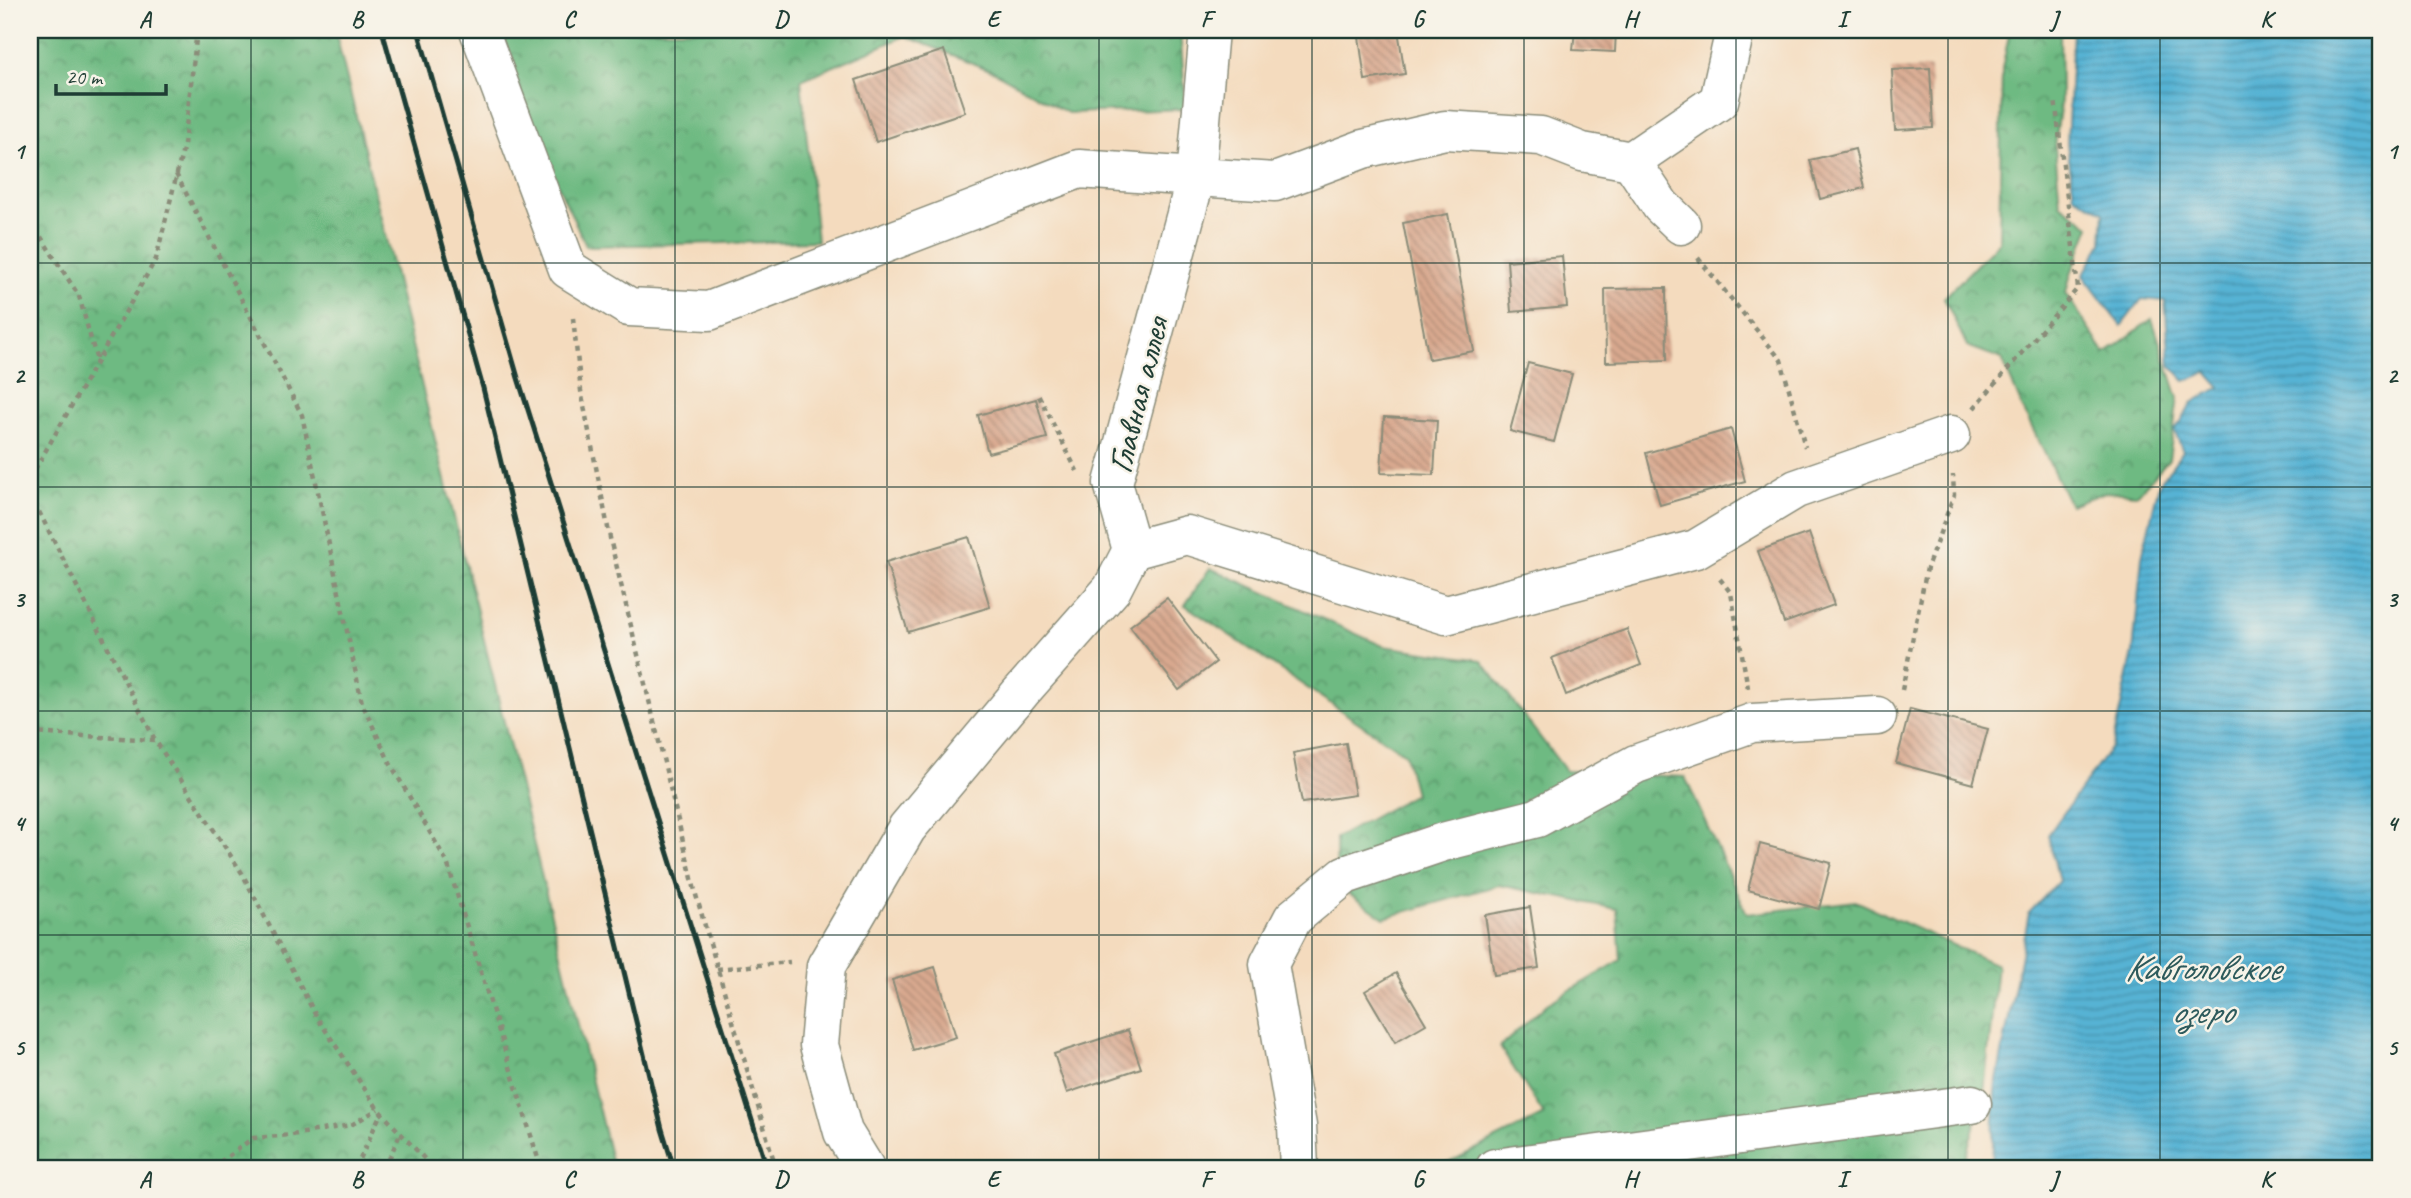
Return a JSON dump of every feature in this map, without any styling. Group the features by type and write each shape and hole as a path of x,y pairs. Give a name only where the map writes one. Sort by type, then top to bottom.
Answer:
{"street":[{"path":"479,30 568,268 629,307 709,311 1079,169 1275,183 1363,149 1445,130 1541,136 1582,152 1631,161 1719,101 1735,30"},
{"name":"Главная аллея","path":"1132,550 1112,483 1196,177 1209,30"},
{"path":"1631,161 1661,206 1681,225"},
{"path":"865,1168 843,1132 819,1045 826,966 907,828 1112,589 1132,550 1187,535 1446,615 1696,549 1796,489 1951,435"},
{"path":"1299,1168 1297,1126 1269,964 1293,918 1345,875 1443,842 1536,817 1636,764 1752,723 1877,716"},
{"path":"1496,1168 1972,1104"}],"path":[{"path":"30,478 156,260 184,145 197,30"},
{"path":"1877,716 1903,690 1927,568 1954,495 1951,435 2078,288 2055,99"},
{"path":"176,174 302,415 362,703 390,763 447,863 541,1168"},
{"path":"30,220 79,296 97,361"},
{"path":"1681,225 1702,264 1781,360 1815,482"},
{"path":"568,268 581,391 611,543 696,895 776,1168"},
{"path":"1039,396 1079,475 1112,483"},
{"path":"30,494 155,740 242,873 316,1016 380,1111 433,1168"},
{"path":"1696,549 1731,593 1752,723"},
{"path":"30,733 155,740"},
{"path":"717,969 783,961 826,966"},
{"path":"212,1168 253,1138 292,1135 351,1125 380,1111"},
{"path":"356,1168 380,1111"},
{"path":"385,1168 400,1134"},
{"path":"195,1168 219,1162"}],"green space":[{"path":"30,30 335,30 613,1168 30,1168"},
{"path":"486,30 1180,30 1186,109 1068,113 995,72 905,36 801,80 817,241 586,246"},
{"path":"2010,30 2060,30 2061,100 2055,147 2060,204 2090,226 2066,293 2105,354 2152,319 2178,398 2169,459 2138,494 2105,492 2070,505 2002,359 1967,346 1944,298 1999,242 2002,69"},
{"path":"1210,568 1383,646 1481,660 1566,771 1685,777 1747,914 1856,901 1997,965 1984,1093 1962,1168 1438,1168 1544,1115 1500,1047 1547,1004 1621,960 1617,909 1499,885 1384,918 1337,886 1336,838 1415,794 1405,754 1185,605"}],"water":[{"name":"Кавголовское озеро","path":"2073,30 2381,30 2381,1168 1992,1168 1995,1090 2029,913 2059,881 2048,835 2112,746 2133,653 2142,557 2159,484 2183,451 2174,430 2192,403 2220,387 2207,372 2185,381 2170,365 2165,301 2142,299 2121,326 2083,275 2102,243 2104,212 2074,196 2067,144"}],"building":[{"path":"1358,30 1398,30 1405,74 1365,80"},
{"path":"1575,30 1616,30 1615,52 1573,50"},
{"path":"944,50 965,112 876,142 856,80"},
{"path":"1930,68 1933,128 1895,130 1892,70"},
{"path":"1855,149 1864,188 1820,199 1810,160"},
{"path":"1448,214 1474,351 1429,359 1403,223"},
{"path":"1562,256 1567,307 1511,312 1507,261"},
{"path":"1666,288 1667,360 1606,362 1605,289"},
{"path":"1528,363 1572,374 1554,442 1510,431"},
{"path":"1036,399 1047,438 988,453 978,415"},
{"path":"1384,417 1437,420 1434,475 1381,473"},
{"path":"1731,429 1745,481 1660,505 1646,453"},
{"path":"1809,533 1834,605 1784,623 1758,551"},
{"path":"969,537 990,607 908,632 886,562"},
{"path":"1167,598 1216,662 1179,690 1130,626"},
{"path":"1627,629 1641,665 1566,695 1552,658"},
{"path":"1910,709 1988,729 1973,784 1896,763"},
{"path":"1346,743 1355,795 1302,803 1293,753"},
{"path":"1760,844 1831,863 1819,909 1748,890"},
{"path":"1530,907 1539,968 1494,975 1485,915"},
{"path":"935,967 956,1037 913,1050 892,980"},
{"path":"1396,973 1426,1024 1395,1042 1365,991"},
{"path":"1128,1030 1141,1068 1067,1093 1054,1054"}],"railway":[{"path":"382,30 483,388 662,1129 674,1168"},
{"path":"418,30 518,378 767,1168"}]}
